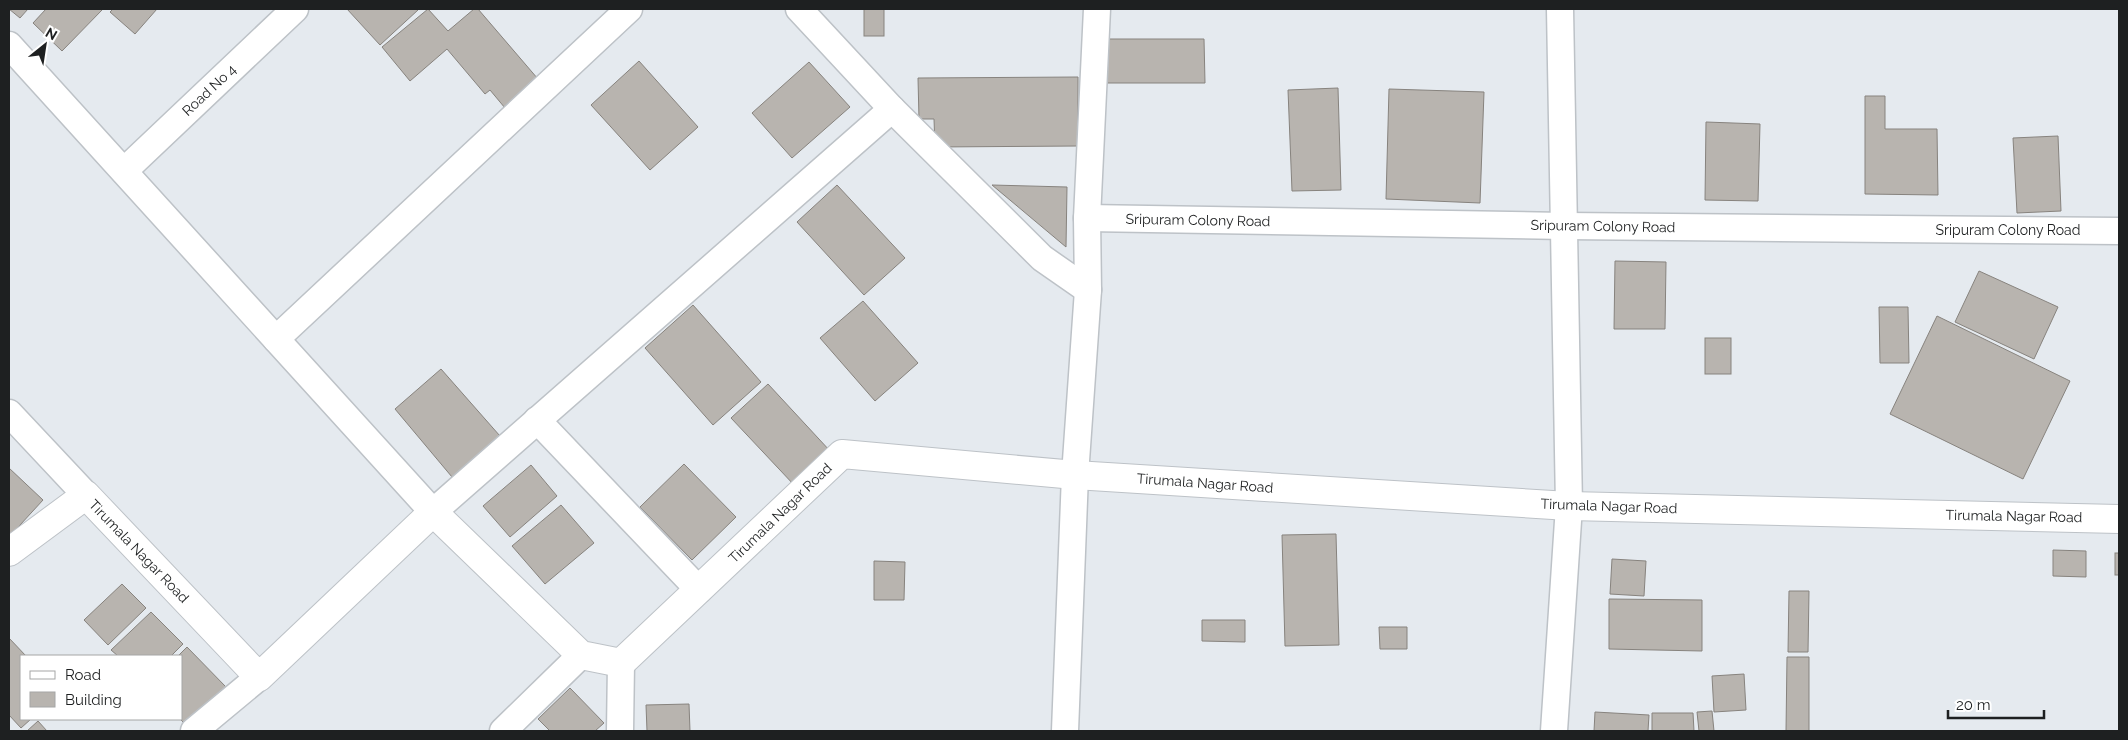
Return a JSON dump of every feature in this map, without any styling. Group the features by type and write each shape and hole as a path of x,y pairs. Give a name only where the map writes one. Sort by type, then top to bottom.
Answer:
{"street":[{"name":"Road No 4","path":"124,171 295,9"},
{"path":"276,339 629,9"},
{"path":"798,9 892,109 1042,258 1088,290"},
{"path":"1065,731 1075,475 1088,290 1087,218 1097,9"},
{"path":"1554,731 1569,506 1560,9"},
{"path":"9,45 433,512 581,655 621,663 620,731"},
{"path":"194,731 259,676 433,512 892,109"},
{"name":"Sripuram Colony Road","path":"1087,218 1565,226 2119,231"},
{"path":"9,413 86,495"},
{"path":"538,420 699,590"},
{"name":"Tirumala Nagar Road","path":"621,663 842,454 1075,475 1569,506 2119,519"},
{"name":"Tirumala Nagar Road","path":"9,552 86,495 259,676"},
{"path":"503,731 581,655"}],"building":[{"path":"9,9 28,9 20,18"},
{"path":"46,9 102,10 62,51 33,23"},
{"path":"113,9 157,9 135,34 110,12"},
{"path":"347,9 416,9 418,10 380,45"},
{"path":"428,9 448,31 474,9 478,9 544,86 510,114 490,90 485,94 447,49 410,81 382,47"},
{"path":"864,9 884,9 884,36 864,36"},
{"path":"1107,39 1204,39 1205,83 1107,83"},
{"path":"639,61 698,127 650,170 591,105"},
{"path":"809,62 850,107 792,158 752,113"},
{"path":"1078,77 1078,146 935,147 934,119 919,119 918,78"},
{"path":"1338,88 1341,190 1292,191 1288,90"},
{"path":"1389,89 1484,92 1480,203 1386,199"},
{"path":"1865,96 1885,96 1885,129 1937,129 1938,195 1865,194"},
{"path":"1706,122 1760,124 1758,201 1705,200"},
{"path":"2058,136 2061,211 2017,213 2013,138"},
{"path":"837,185 905,258 864,295 797,222"},
{"path":"992,185 1067,187 1066,247"},
{"path":"1615,261 1666,262 1665,329 1614,329"},
{"path":"1979,271 2058,307 2034,359 1955,322"},
{"path":"863,301 918,363 875,401 820,338"},
{"path":"693,305 761,382 713,425 645,348"},
{"path":"1879,307 1908,307 1909,363 1880,363"},
{"path":"1937,316 2070,381 2023,479 1890,414"},
{"path":"1705,338 1731,338 1731,374 1705,374"},
{"path":"441,369 500,436 452,477 395,409"},
{"path":"768,384 831,452 795,486 731,418"},
{"path":"684,464 736,517 692,560 640,507"},
{"path":"531,465 557,496 510,537 483,506"},
{"path":"9,468 43,500 9,537"},
{"path":"561,505 594,543 545,584 512,546"},
{"path":"1336,534 1339,645 1285,646 1282,535"},
{"path":"2053,550 2086,551 2086,577 2053,576"},
{"path":"2115,553 2119,553 2119,575 2115,575"},
{"path":"1612,559 1646,561 1644,596 1610,594"},
{"path":"874,561 905,562 904,600 874,600"},
{"path":"122,584 146,608 108,645 84,620"},
{"path":"1789,591 1809,591 1808,652 1788,652"},
{"path":"1609,599 1702,600 1702,651 1609,649"},
{"path":"151,612 183,644 172,655 117,655 111,650"},
{"path":"1202,620 1245,620 1245,642 1202,641"},
{"path":"1379,627 1407,627 1407,649 1380,649"},
{"path":"9,638 25,655 20,655 20,720 30,720 21,728 9,715"},
{"path":"187,647 226,687 186,725 181,720 182,655 179,655"},
{"path":"1787,657 1809,657 1809,731 1786,731"},
{"path":"1744,674 1746,710 1714,712 1712,676"},
{"path":"570,688 604,723 595,731 550,731 538,719"},
{"path":"689,704 690,731 647,731 646,705"},
{"path":"1712,711 1714,731 1699,731 1697,712"},
{"path":"1595,712 1649,715 1648,731 1594,731"},
{"path":"1652,713 1693,713 1694,731 1652,731"},
{"path":"38,721 47,731 27,731"}]}
